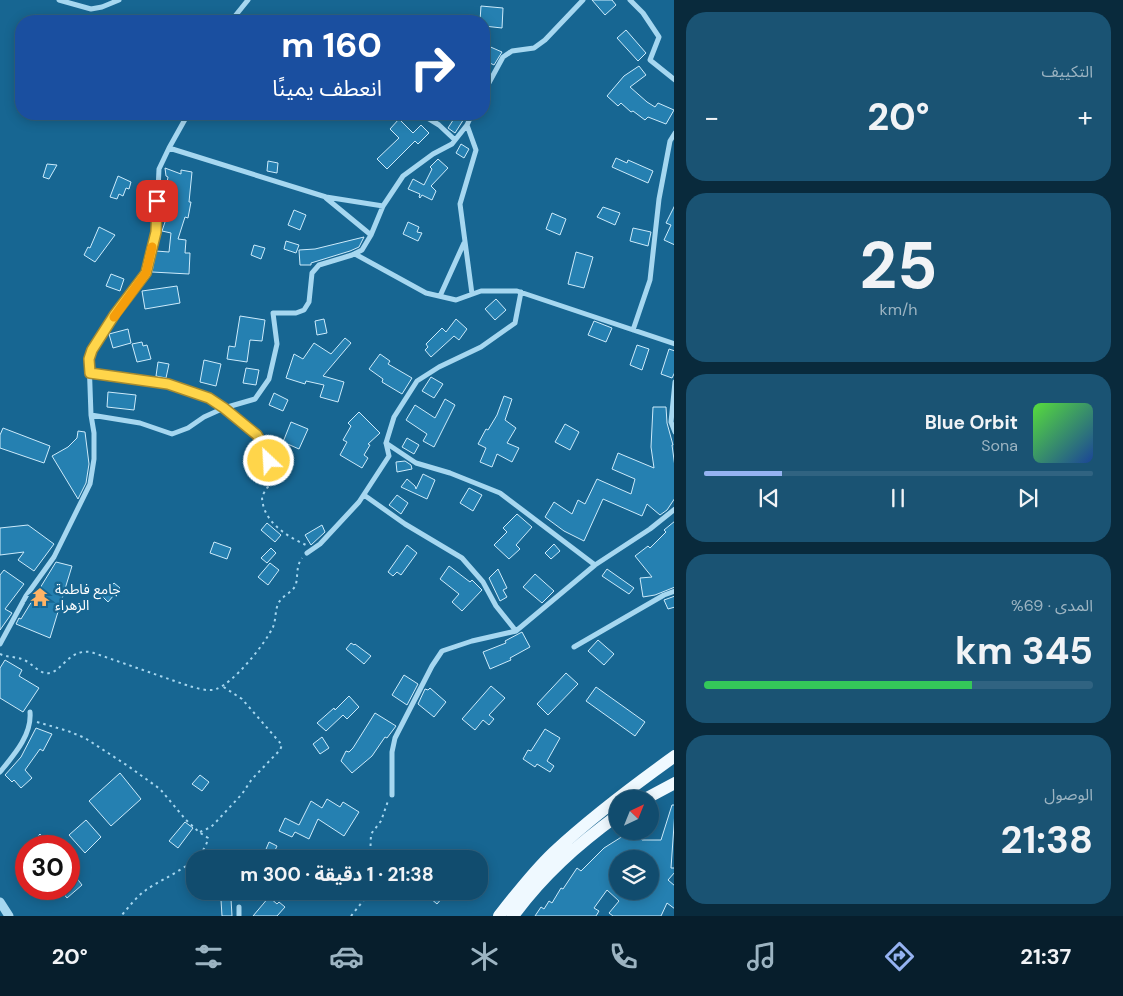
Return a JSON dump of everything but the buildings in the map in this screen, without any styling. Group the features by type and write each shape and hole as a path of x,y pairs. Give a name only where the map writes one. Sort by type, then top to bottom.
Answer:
{"main road":[{"path":"499,916 525,883 554,852 614,800 674,756"},
{"path":"659,792 674,784"},
{"path":"513,916 531,891 561,861 609,822"}],"street":[{"path":"59,0 91,9 119,0"},
{"path":"236,15 248,0"},
{"path":"490,81 503,57 512,51 534,48 545,40 583,0"},
{"path":"630,0 643,12 659,37 650,60 674,80"},
{"path":"0,644 26,596 54,557 90,484 94,442 89,359 92,350 115,314 146,273 156,232 159,169 185,120"},
{"path":"431,120 455,140"},
{"path":"91,415 140,422 172,434 188,428 204,417 224,408 255,399 269,379 277,344 273,313 296,313 304,310 309,302 312,274 319,265 356,254 362,250 371,235 383,206 403,176 433,154 452,144 469,120"},
{"path":"467,125 476,150 460,204 472,294"},
{"path":"633,330 650,280 659,199 670,141 674,133"},
{"path":"169,148 326,197 383,206"},
{"path":"326,197 371,235"},
{"path":"440,296 464,243"},
{"path":"356,254 426,293 456,300 481,291 517,291 674,344"},
{"path":"306,553 320,544 359,502 389,456 386,443 394,417 417,381 439,367 481,347 515,323 521,292"},
{"path":"90,373 168,384 209,398 257,435 264,447 275,477"},
{"path":"674,382 671,422 674,432"},
{"path":"386,443 416,463 450,473 500,493 595,565"},
{"path":"364,494 405,524 462,558 483,582 496,606 516,631"},
{"path":"392,795 392,752 395,738 432,666 442,651 472,641 516,631 595,565 650,529 674,509"},
{"path":"574,647 674,591"},
{"path":"0,772 23,741 30,722 30,712"},
{"path":"0,902 9,916"},
{"path":"239,907 239,916"}],"path":[{"path":"275,477 262,496 272,522 289,538 312,548"},
{"path":"0,654 27,661 40,671 52,672 69,657 86,651 195,688 217,689 236,675 253,657 271,630 278,605 284,596 293,590 296,584 298,564 306,553"},
{"path":"199,832 216,824 242,794 252,779 280,750 282,745 242,699 222,686"},
{"path":"30,722 68,731 84,738 128,766 160,789 186,820 208,838 205,847 196,857 173,875 146,890 121,916"},
{"path":"370,850 371,834 381,821 392,795"},
{"path":"351,916 364,900"}],"slow traffic":[{"path":"114,317 146,273 152,247"}],"place":[{"name":"جامع فاطمة الزهراء","path":"40,597"}],"route":[{"path":"157,201 156,232 146,273 115,314 92,350 89,359 90,373 168,384 209,398 257,435 269,461"}]}
